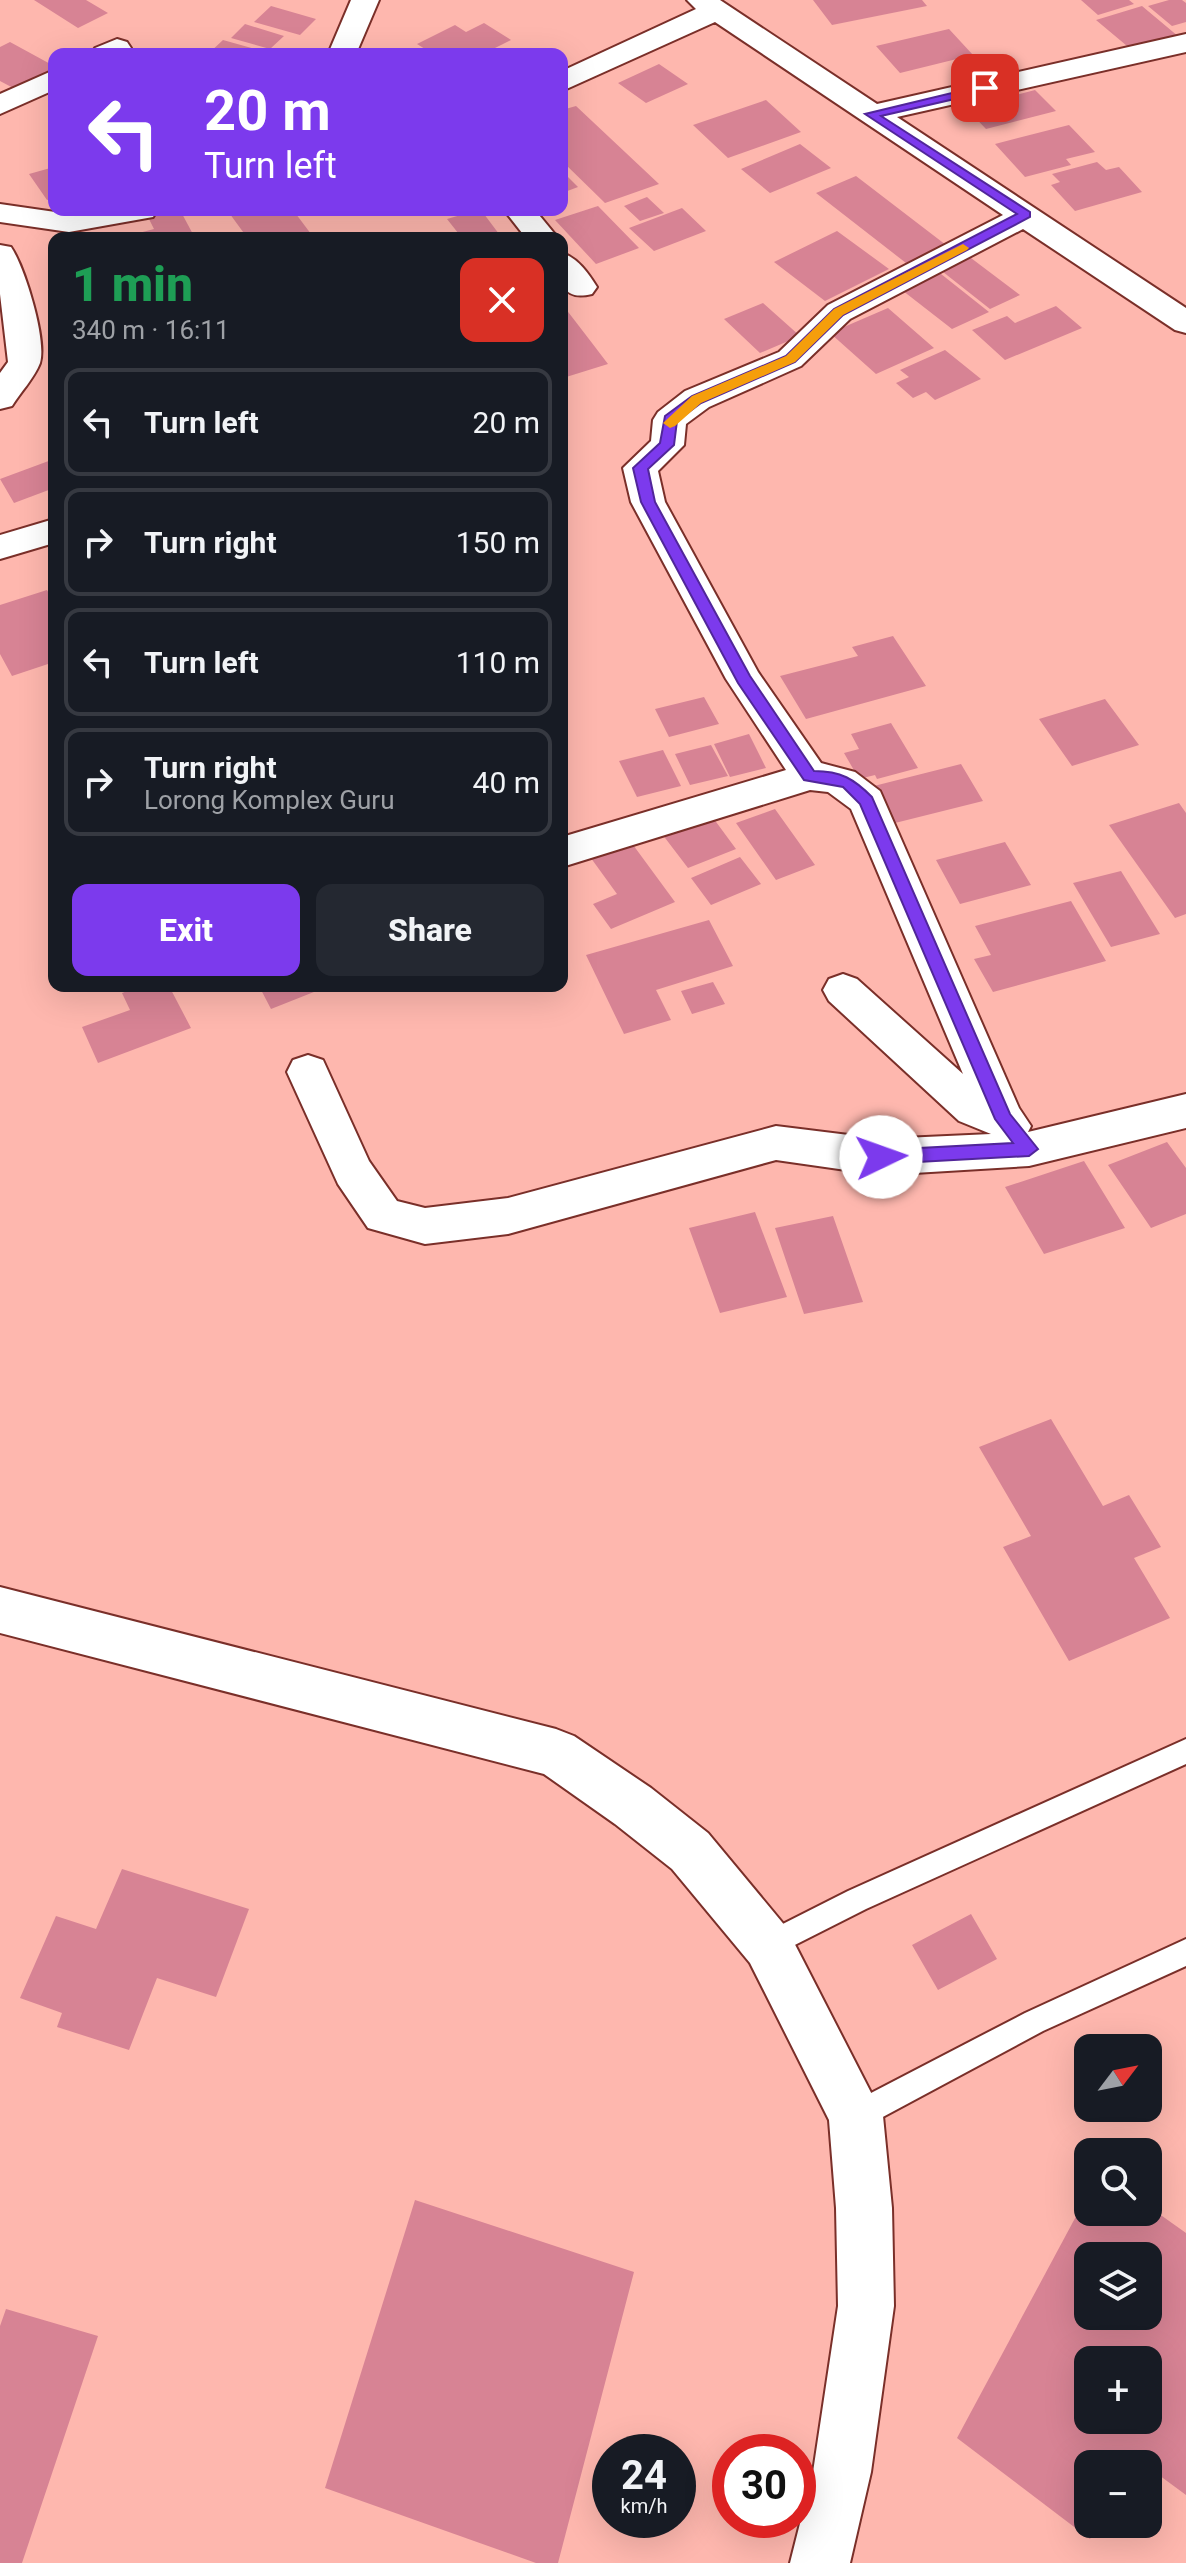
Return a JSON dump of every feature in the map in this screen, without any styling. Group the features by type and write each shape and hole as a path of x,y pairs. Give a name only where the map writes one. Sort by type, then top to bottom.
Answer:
{"street":[{"path":"345,48 365,0"},
{"path":"568,79 709,5 1186,323"},
{"path":"871,114 1186,43"},
{"path":"0,105 48,82"},
{"path":"0,213 69,223 108,216"},
{"path":"810,776 744,679 648,502 640,468 667,445 670,420 697,399 790,359 839,312 1026,215"},
{"path":"524,216 537,232"},
{"path":"0,254 18,299 24,362 0,398"},
{"path":"0,547 48,533"},
{"path":"568,850 810,776 830,776 849,783 867,801 1016,1134"},
{"path":"843,990 974,1109 1016,1134"},
{"path":"308,1072 353,1171 383,1215 425,1226 508,1216 776,1143 881,1157 1016,1134 1186,1111"},
{"path":"0,1610 556,1753 633,1806 690,1851 768,1945 856,2116 864,2208 866,2306 842,2472 820,2563"}],"lane":[{"path":"768,1945 857,1900 1186,1751"},
{"path":"856,2116 1034,2022 1186,1952"}],"building":[{"path":"34,0 86,0 108,13 78,28"},
{"path":"813,0 922,0 927,6 832,25"},
{"path":"1081,0 1129,0 1134,4 1098,15"},
{"path":"1169,0 1186,3 1186,22 1172,26 1148,6"},
{"path":"271,6 316,19 300,35 254,22"},
{"path":"1142,6 1179,37 1133,51 1096,20"},
{"path":"484,23 511,40 495,48 423,48 417,44 455,25 466,32"},
{"path":"245,24 284,36 271,48 231,38"},
{"path":"949,29 973,55 900,73 876,46"},
{"path":"223,40 251,48 214,48"},
{"path":"10,42 48,63 48,72 17,90 0,81 0,47"},
{"path":"659,64 688,84 646,103 618,83"},
{"path":"1035,90 1056,111 986,129 966,108"},
{"path":"766,100 801,132 728,158 693,125"},
{"path":"576,106 659,184 605,203 568,167 568,108"},
{"path":"1069,125 1095,152 1066,159 1071,165 1025,177 995,144"},
{"path":"800,144 831,168 770,193 741,169"},
{"path":"1097,162 1106,170 1119,167 1142,192 1075,211 1051,185 1060,182 1052,174"},
{"path":"48,169 48,200 47,200 29,174"},
{"path":"856,176 946,245 906,263 816,193"},
{"path":"568,177 578,187 568,191"},
{"path":"647,197 664,213 640,221 624,206"},
{"path":"598,206 639,248 596,264 555,220"},
{"path":"682,208 706,231 654,251 629,228"},
{"path":"148,216 183,216 192,232 143,232 154,229"},
{"path":"231,216 298,216 310,232 243,232"},
{"path":"486,216 498,232 457,232 447,219"},
{"path":"837,231 889,269 825,301 774,262"},
{"path":"967,255 1020,295 990,309 938,268"},
{"path":"936,270 989,312 952,329 898,287"},
{"path":"763,303 800,336 760,353 724,319"},
{"path":"1056,306 1082,328 1005,360 972,330 1007,316 1015,323"},
{"path":"888,308 934,348 876,374 830,333"},
{"path":"568,312 592,343 608,364 568,376"},
{"path":"945,350 981,379 935,400 926,392 913,398 896,383 909,377 900,370"},
{"path":"48,461 48,490 14,503 0,479"},
{"path":"47,590 48,664 12,676 0,654 0,605"},
{"path":"893,636 926,686 806,719 780,676 858,656 852,647"},
{"path":"704,697 719,724 669,737 655,709"},
{"path":"1105,699 1139,745 1072,766 1039,719"},
{"path":"891,723 918,768 877,779 875,775 859,779 844,753 859,749 851,734"},
{"path":"749,734 766,768 730,777 714,744"},
{"path":"711,745 728,776 690,785 675,754"},
{"path":"663,750 681,786 637,797 619,761"},
{"path":"961,764 983,801 887,825 866,788"},
{"path":"1179,803 1186,813 1186,914 1175,918 1109,825"},
{"path":"775,809 815,865 776,880 736,823"},
{"path":"708,811 736,849 688,868 659,830"},
{"path":"628,838 675,902 611,929 593,904 617,894 588,854"},
{"path":"1005,842 1031,885 960,904 936,860"},
{"path":"740,857 761,884 711,905 691,878"},
{"path":"1121,871 1160,934 1111,947 1073,883"},
{"path":"1071,901 1106,961 993,992 974,959 991,955 975,926"},
{"path":"709,920 733,966 656,990 671,1020 624,1034 586,955"},
{"path":"713,982 725,1004 692,1014 681,991"},
{"path":"172,992 191,1028 98,1063 82,1027 130,1010 122,993"},
{"path":"262,992 314,992 271,1009"},
{"path":"1167,1142 1186,1168 1186,1214 1151,1228 1108,1165"},
{"path":"1084,1161 1125,1228 1044,1254 1005,1187"},
{"path":"755,1212 787,1297 720,1313 689,1228"},
{"path":"833,1216 863,1302 804,1314 775,1228"},
{"path":"1051,1419 1103,1506 1129,1495 1161,1547 1134,1558 1170,1618 1069,1661 1003,1547 1031,1536 979,1447"},
{"path":"122,1869 249,1909 216,1997 157,1978 129,2050 57,2027 62,2013 20,1998 56,1916 96,1929"},
{"path":"971,1914 997,1959 938,1990 912,1945"},
{"path":"415,2200 634,2272 558,2563 536,2563 325,2488"},
{"path":"1162,2216 1186,2233 1186,2495 1162,2477 1162,2450 1074,2450 1074,2527 957,2438 1074,2220 1074,2226 1162,2226"},
{"path":"6,2309 98,2336 22,2563 0,2563 0,2326"}],"slow traffic":[{"path":"670,423 697,399 790,359 839,312 963,248"}],"route":[{"path":"881,1157 1029,1149 1003,1119 867,801 849,783 830,776 810,776 744,679 648,502 640,468 667,445 670,420 697,399 790,359 839,312 1026,215 871,114 985,88"}]}
